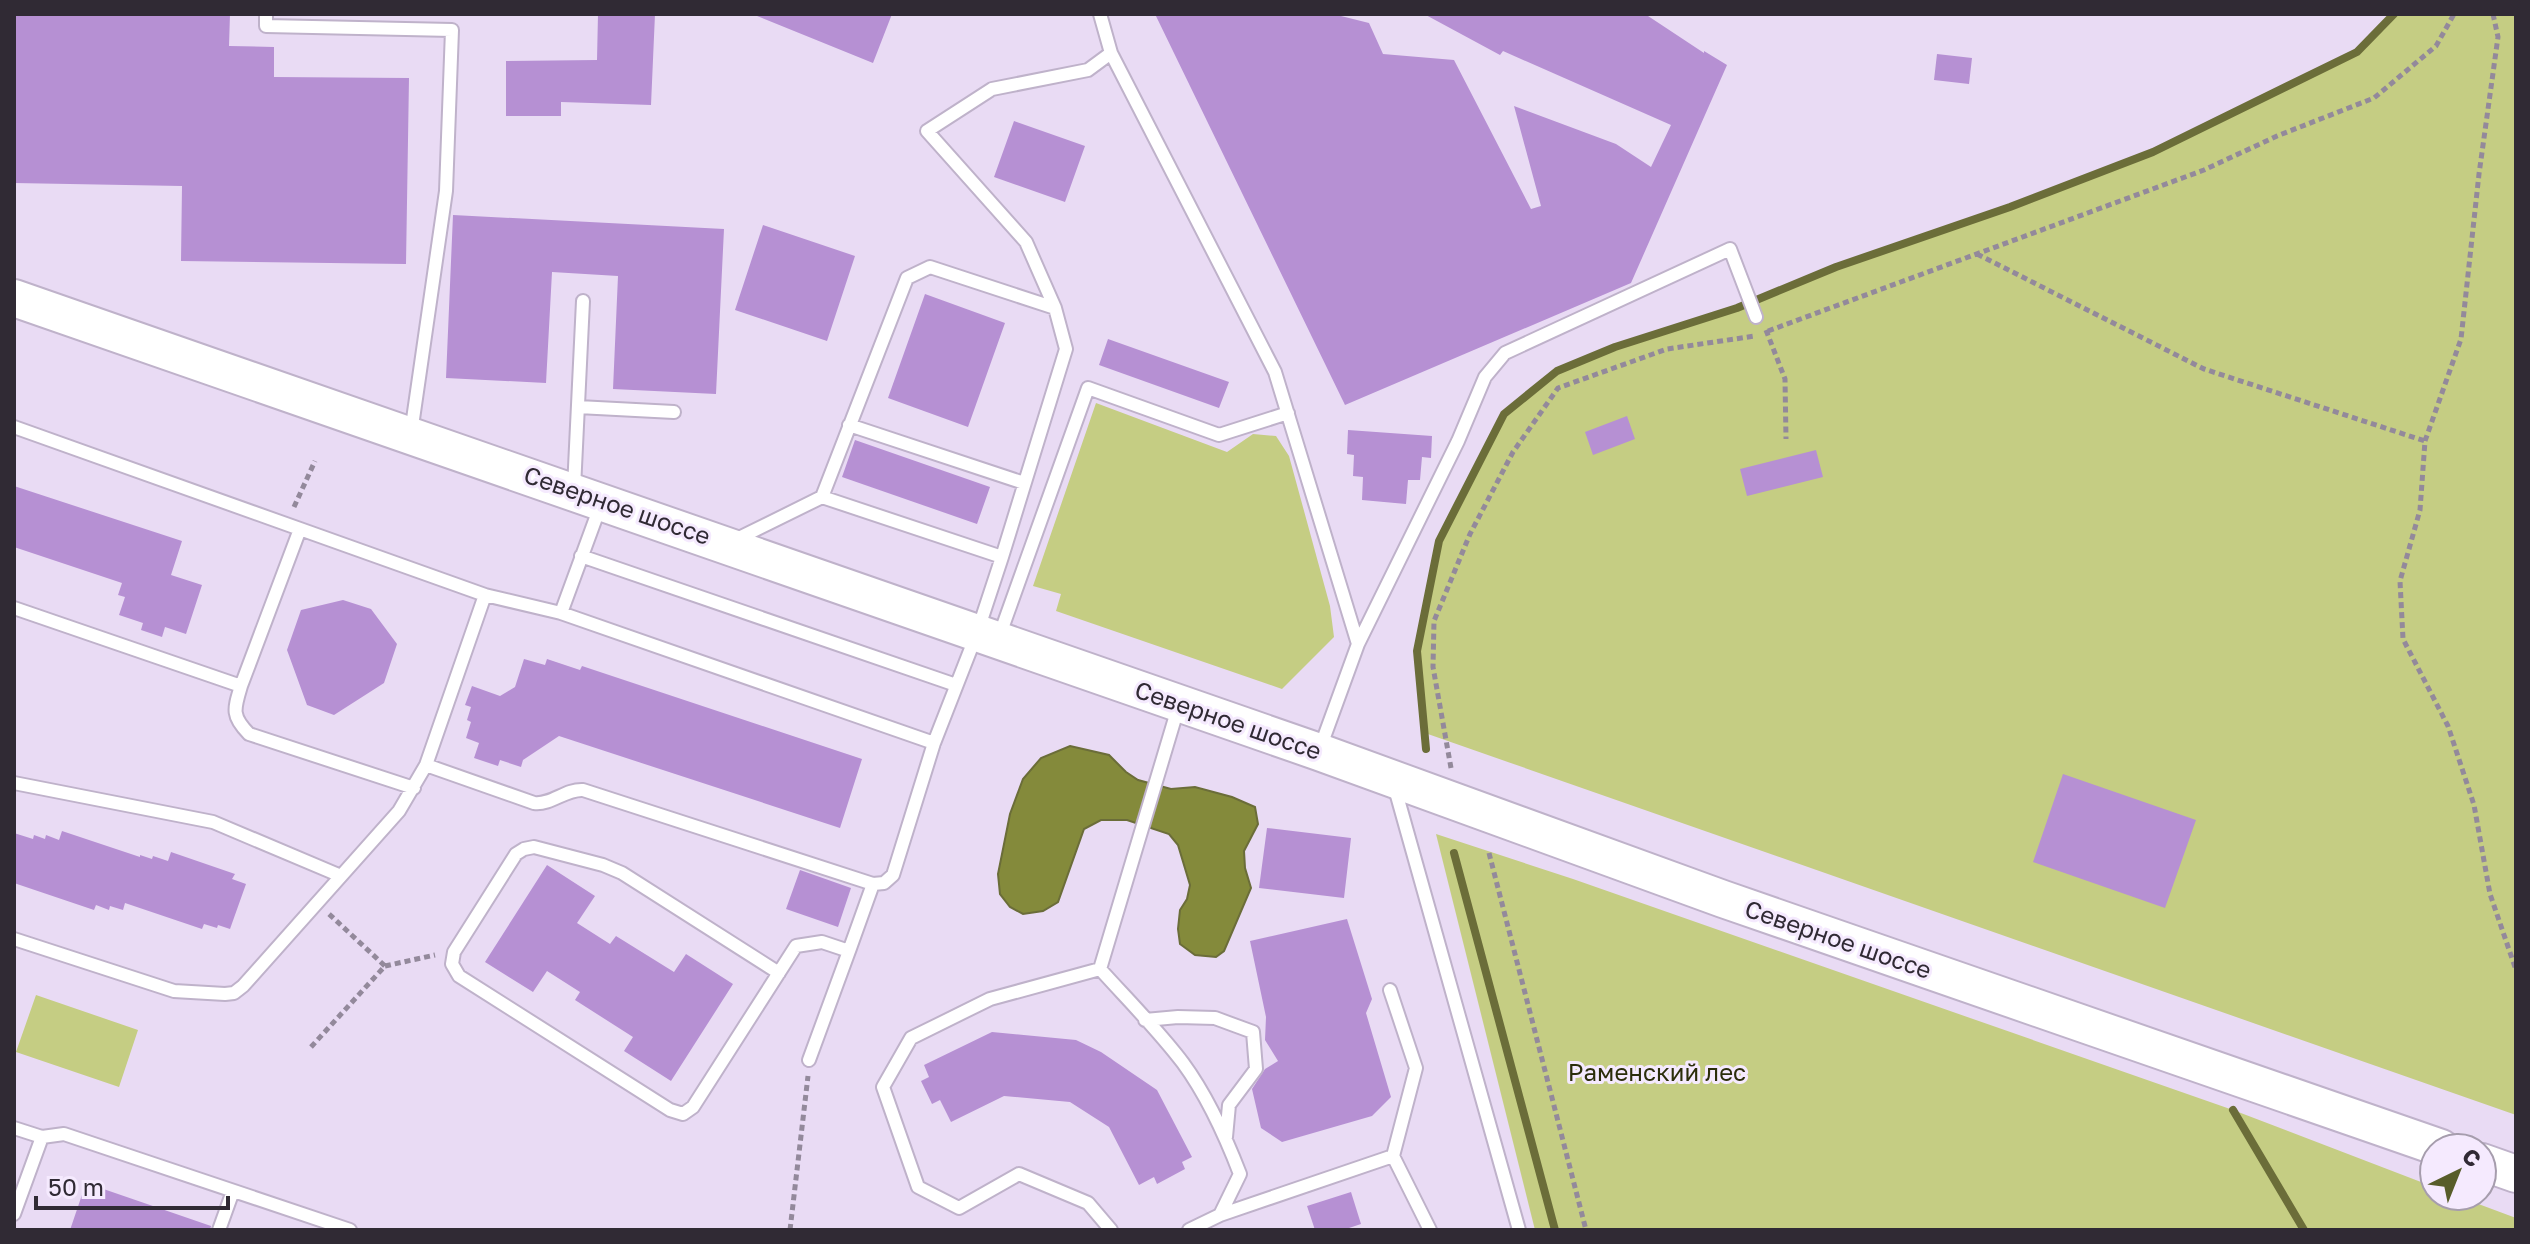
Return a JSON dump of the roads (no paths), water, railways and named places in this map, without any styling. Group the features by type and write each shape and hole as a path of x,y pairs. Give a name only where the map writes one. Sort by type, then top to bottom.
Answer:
{"main road":[{"name":"Северное шоссе","path":"14,298 1319,752 1723,899 2418,1140"}],"lane":[{"path":"266,14 266,26 452,30 446,191 411,434"},
{"path":"1100,14 1111,53 1275,372 1358,644"},
{"path":"987,637 1002,557 1066,349 1055,308 1026,242 927,131 992,89 1088,70 1111,53"},
{"path":"1319,752 1358,644 1458,441 1485,377 1505,353 1730,249 1756,317"},
{"path":"726,545 822,497 907,278 930,267 1055,308"},
{"path":"561,613 581,556 588,496 578,407 583,301"},
{"path":"426,765 534,803 543,804 569,791 583,790 873,884 884,883 893,875 934,743 956,685 987,637 1088,388 1219,435 1288,413"},
{"path":"578,407 674,412"},
{"path":"849,425 1024,483"},
{"path":"14,427 485,595 561,613 934,743"},
{"path":"822,497 1002,557"},
{"path":"300,529 241,686 235,705 237,722 249,734 414,788"},
{"path":"581,556 956,685"},
{"path":"14,939 174,991 234,993 399,811 414,788 426,765 485,595"},
{"path":"14,608 241,686"},
{"path":"1100,969 1179,704"},
{"path":"1392,778 1519,1230"},
{"path":"14,783 213,822 341,876"},
{"path":"779,973 622,873 534,847 516,854 454,952 452,964 459,976 670,1110 683,1114 693,1107 779,973 796,946 822,942 849,951"},
{"path":"809,1060 873,884"},
{"path":"1100,969 1183,1064 1226,1138 1240,1174 1220,1215"},
{"path":"1100,969 990,999 911,1038 883,1087 918,1187 959,1208 1019,1174 1088,1203 1111,1230"},
{"path":"1390,990 1416,1068 1393,1156 1430,1230"},
{"path":"1145,1020 1215,1018 1253,1032 1256,1069 1229,1105 1226,1138"},
{"path":"14,1128 42,1137 64,1134 331,1227 350,1230"},
{"path":"14,1214 42,1137"},
{"path":"1189,1230 1220,1215 1393,1156"},
{"path":"219,1230 233,1191"}],"waterway":[{"path":"1426,749 1417,651 1439,541 1504,414 1557,371 1615,347 1737,308 1836,267 2010,207 2153,152 2357,52 2394,14"},
{"path":"1454,853 1555,1230"},
{"path":"2233,1110 2304,1230"}],"park label":[{"name":"Раменский лес","path":"1657,1073"}]}
